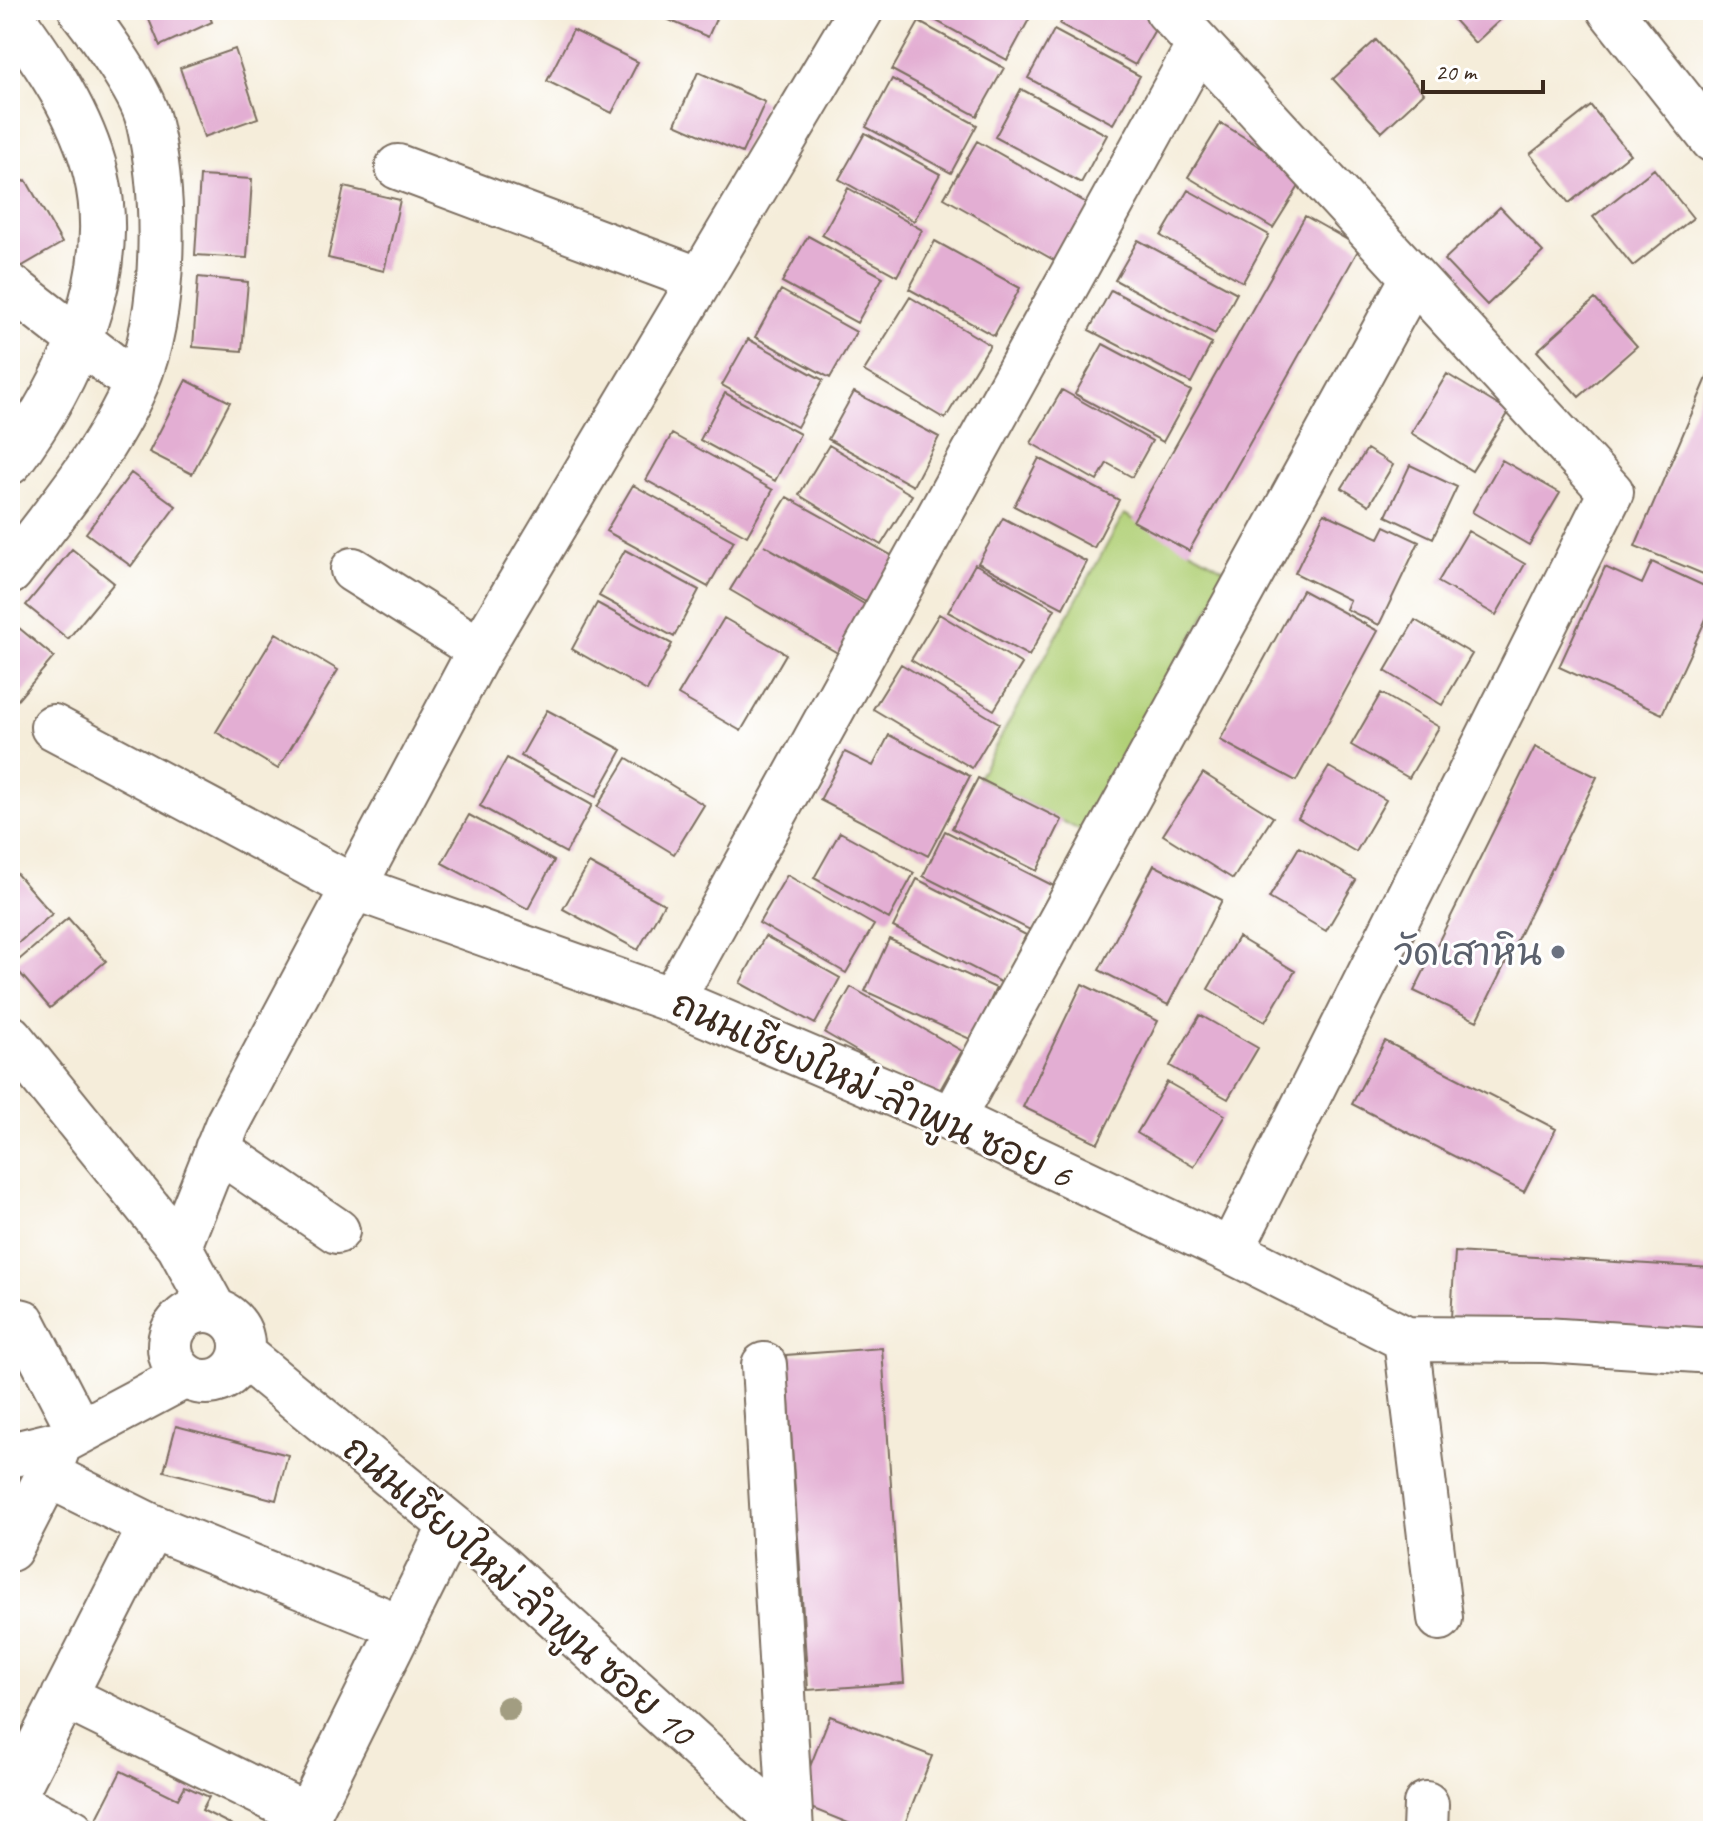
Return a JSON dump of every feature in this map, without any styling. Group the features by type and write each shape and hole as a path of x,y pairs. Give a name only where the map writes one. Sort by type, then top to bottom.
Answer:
{"street":[{"path":"10,572 88,469 136,384 159,298 159,212 147,116 101,35 81,10"},
{"path":"179,1246 217,1149 480,650 698,279 861,10"},
{"path":"1167,10 1611,492 1231,1251"},
{"path":"1610,10 1713,140"},
{"path":"10,14 34,47 82,131 97,176 100,228 96,286 80,343 27,439 10,462"},
{"path":"672,1000 1199,45"},
{"path":"398,167 698,279"},
{"path":"952,1119 1413,278"},
{"path":"10,286 136,384"},
{"path":"353,570 480,650"},
{"name":"ถนนเชียงใหม่-ลำพูน ซอย 6","path":"53,727 353,887 672,1000 952,1119 1231,1251 1406,1339 1545,1340 1713,1351"},
{"path":"10,1037 179,1246 214,1310 238,1326 242,1354 226,1377 213,1383 185,1376 170,1353 170,1338 187,1315 214,1310"},
{"path":"217,1149 337,1231"},
{"path":"10,1319 23,1322 62,1450 151,1526 401,1627"},
{"path":"1406,1339 1440,1618"},
{"name":"ถนนเชียงใหม่-ลำพูน ซอย 10","path":"242,1354 451,1526 791,1831"},
{"path":"764,1365 791,1831"},
{"path":"10,1455 62,1450 185,1376"},
{"path":"10,1549 62,1450"},
{"path":"72,1831 11,1803 151,1526"},
{"path":"64,1696 304,1824 451,1526"}],"green space":[{"path":"1124,514 1230,572 1081,831 978,778"}],"building":[{"path":"145,10 207,10 212,22 160,46"},
{"path":"646,10 720,10 708,37"},
{"path":"923,10 1033,12 1007,60 922,13"},
{"path":"1068,10 1144,10 1161,19 1135,65 1060,24"},
{"path":"1445,10 1511,10 1475,43"},
{"path":"919,22 1004,68 977,116 892,70"},
{"path":"573,30 638,62 612,113 547,81"},
{"path":"1054,30 1140,76 1113,124 1028,78"},
{"path":"1376,40 1424,93 1382,132 1333,79"},
{"path":"235,49 258,118 204,137 180,68"},
{"path":"698,72 765,102 742,153 675,124"},
{"path":"892,79 977,125 951,173 866,127"},
{"path":"1021,89 1107,135 1081,183 995,137"},
{"path":"1591,106 1630,154 1569,203 1530,154"},
{"path":"1221,123 1306,175 1273,228 1188,177"},
{"path":"865,133 940,174 914,221 839,179"},
{"path":"977,141 1092,206 1059,263 944,198"},
{"path":"1654,169 1693,218 1633,266 1593,217"},
{"path":"200,176 252,179 247,258 195,255"},
{"path":"26,180 62,243 12,272 10,189"},
{"path":"344,187 400,200 384,271 328,258"},
{"path":"848,188 922,230 897,276 822,235"},
{"path":"1188,190 1269,235 1243,282 1161,236"},
{"path":"1500,207 1543,252 1487,305 1444,260"},
{"path":"1305,216 1360,247 1189,551 1133,521"},
{"path":"808,236 883,277 857,323 782,282"},
{"path":"1138,240 1237,293 1215,334 1115,280"},
{"path":"935,241 1020,288 994,336 909,289"},
{"path":"198,277 248,282 242,351 193,347"},
{"path":"781,290 856,332 830,378 755,337"},
{"path":"1111,290 1212,343 1191,383 1089,330"},
{"path":"910,297 990,345 945,419 864,371"},
{"path":"1595,299 1637,346 1579,397 1537,351"},
{"path":"748,339 823,380 797,427 722,385"},
{"path":"1103,344 1191,391 1163,442 1075,394"},
{"path":"1713,364 1713,578 1635,546"},
{"path":"1447,374 1509,412 1472,471 1411,433"},
{"path":"186,380 230,402 192,474 149,452"},
{"path":"1062,390 1152,441 1132,477 1107,463 1097,481 1031,443"},
{"path":"854,392 939,437 913,486 828,439"},
{"path":"725,393 800,434 775,481 700,440"},
{"path":"672,434 773,490 747,536 646,480"},
{"path":"829,445 912,495 881,545 799,495"},
{"path":"1367,449 1393,465 1369,505 1342,488"},
{"path":"1039,458 1119,500 1094,548 1014,506"},
{"path":"1502,460 1560,493 1529,545 1472,512"},
{"path":"1410,465 1457,487 1433,538 1386,516"},
{"path":"131,473 176,506 131,566 86,533"},
{"path":"633,485 734,541 708,587 606,531"},
{"path":"787,497 896,558 871,605 764,545 869,607 841,655 730,590"},
{"path":"1324,513 1379,538 1385,526 1419,542 1379,625 1346,609 1350,600 1295,573"},
{"path":"1003,518 1087,562 1063,608 978,563"},
{"path":"1468,531 1525,564 1496,615 1438,582"},
{"path":"72,549 114,583 68,639 26,605"},
{"path":"625,550 699,590 674,637 599,596"},
{"path":"1652,562 1713,590 1713,604 1662,714 1559,667 1605,567 1642,584"},
{"path":"975,564 1055,609 1029,656 948,612"},
{"path":"1302,590 1378,631 1296,781 1220,740"},
{"path":"597,603 672,644 647,691 572,649"},
{"path":"939,614 1022,664 994,710 911,660"},
{"path":"724,618 786,654 741,731 678,695"},
{"path":"1415,620 1472,654 1442,705 1385,671"},
{"path":"13,623 54,657 10,709 10,626"},
{"path":"276,633 338,670 278,769 216,732"},
{"path":"901,664 999,723 972,768 873,709"},
{"path":"1381,693 1439,727 1409,778 1351,745"},
{"path":"547,710 622,750 596,797 521,756"},
{"path":"889,735 970,776 928,856 820,800 845,752 873,766"},
{"path":"1535,747 1597,777 1477,1021 1414,991"},
{"path":"507,758 592,805 566,853 480,806"},
{"path":"627,758 704,805 674,854 597,807"},
{"path":"1329,767 1386,800 1356,852 1298,818"},
{"path":"1203,773 1273,817 1233,879 1163,835"},
{"path":"978,778 1062,820 1037,871 952,828"},
{"path":"469,815 554,861 528,909 442,863"},
{"path":"945,831 1054,886 1032,931 923,876"},
{"path":"840,832 914,873 889,919 814,878"},
{"path":"1299,847 1356,880 1326,931 1269,898"},
{"path":"589,863 664,904 638,950 563,909"},
{"path":"1154,865 1222,900 1168,1005 1099,970"},
{"path":"15,872 52,914 10,950 10,876"},
{"path":"787,875 874,925 846,973 759,923"},
{"path":"917,879 1026,935 1002,983 893,927"},
{"path":"68,918 106,961 50,1008 13,965"},
{"path":"765,936 840,978 815,1024 740,983"},
{"path":"1238,937 1295,971 1265,1022 1208,989"},
{"path":"889,939 996,988 972,1040 865,991"},
{"path":"1082,984 1158,1021 1098,1143 1023,1107"},
{"path":"851,987 962,1051 936,1097 825,1033"},
{"path":"1200,1015 1258,1048 1228,1099 1170,1066"},
{"path":"1385,1041 1556,1129 1524,1192 1352,1104"},
{"path":"1167,1082 1225,1115 1194,1167 1137,1133"},
{"path":"1455,1252 1712,1268 1708,1334 1451,1318"},
{"path":"882,1348 904,1683 808,1690 786,1355"},
{"path":"176,1426 288,1455 276,1500 164,1471"},
{"path":"830,1716 932,1756 902,1831 868,1831 796,1802"},
{"path":"121,1771 178,1799 185,1786 209,1797 202,1810 244,1831 92,1828"}],"place":[{"name":"วัดเสาหิน","path":"1558,952"}]}
